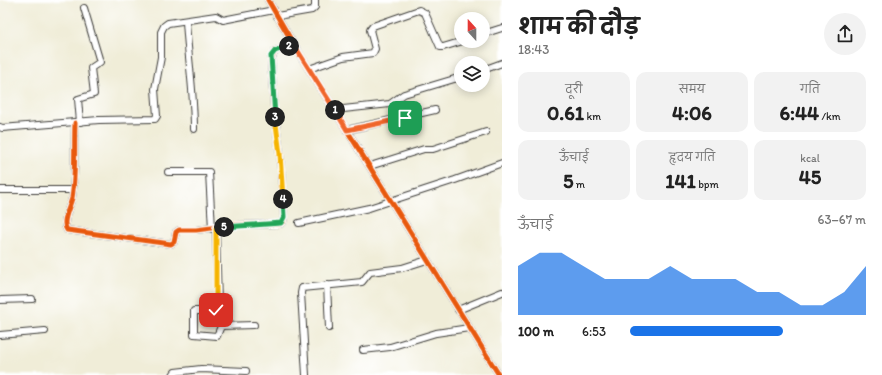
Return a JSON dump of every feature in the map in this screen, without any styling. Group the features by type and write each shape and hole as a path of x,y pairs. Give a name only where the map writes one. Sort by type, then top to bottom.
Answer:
{"street":[{"path":"268,0 294,45 391,199 498,375"},
{"path":"0,127 77,123 99,120 142,120 157,118 155,89 161,57 162,32 164,26 168,23 216,16 223,20 312,10 315,7 315,0"},
{"path":"84,8 100,62 91,68 94,94 78,99 73,190 65,228 68,231 171,244 174,242 178,230 280,224 283,222 280,154 274,108 271,60 275,51 294,45"},
{"path":"309,69 343,57 373,53 374,49 370,30 373,26 419,10 425,13 440,47 443,48 454,44"},
{"path":"186,21 194,111 194,129"},
{"path":"490,32 502,28"},
{"path":"490,67 502,63"},
{"path":"334,110 390,104 404,94 454,80"},
{"path":"347,130 435,110"},
{"path":"370,166 424,149 433,149 486,132"},
{"path":"299,223 369,208 391,199 455,180 502,163"},
{"path":"168,172 209,172 214,228 218,308 215,311 194,311 194,334 217,336 221,326 254,325"},
{"path":"0,190 73,190"},
{"path":"306,375 301,290 305,287 362,282 370,272 402,268 427,260"},
{"path":"328,285 329,328"},
{"path":"458,310 502,292"},
{"path":"0,300 32,299"},
{"path":"363,350 390,347 436,333 469,328"},
{"path":"0,335 45,331"},
{"path":"173,375 175,372 201,369 246,371"}],"cycle path":[{"path":"268,0 294,45 499,375"},
{"path":"75,123 74,179 72,198 65,219 65,227 67,230 171,244 174,242 176,232 179,230 196,230 235,225 280,224 283,222 284,217 280,154 274,108 271,60 275,51 294,45"}],"route":[{"path":"216,310 218,308 216,228 235,225 280,224 284,220 280,154 274,108 271,60 273,53 294,45 347,130 405,118"}]}
